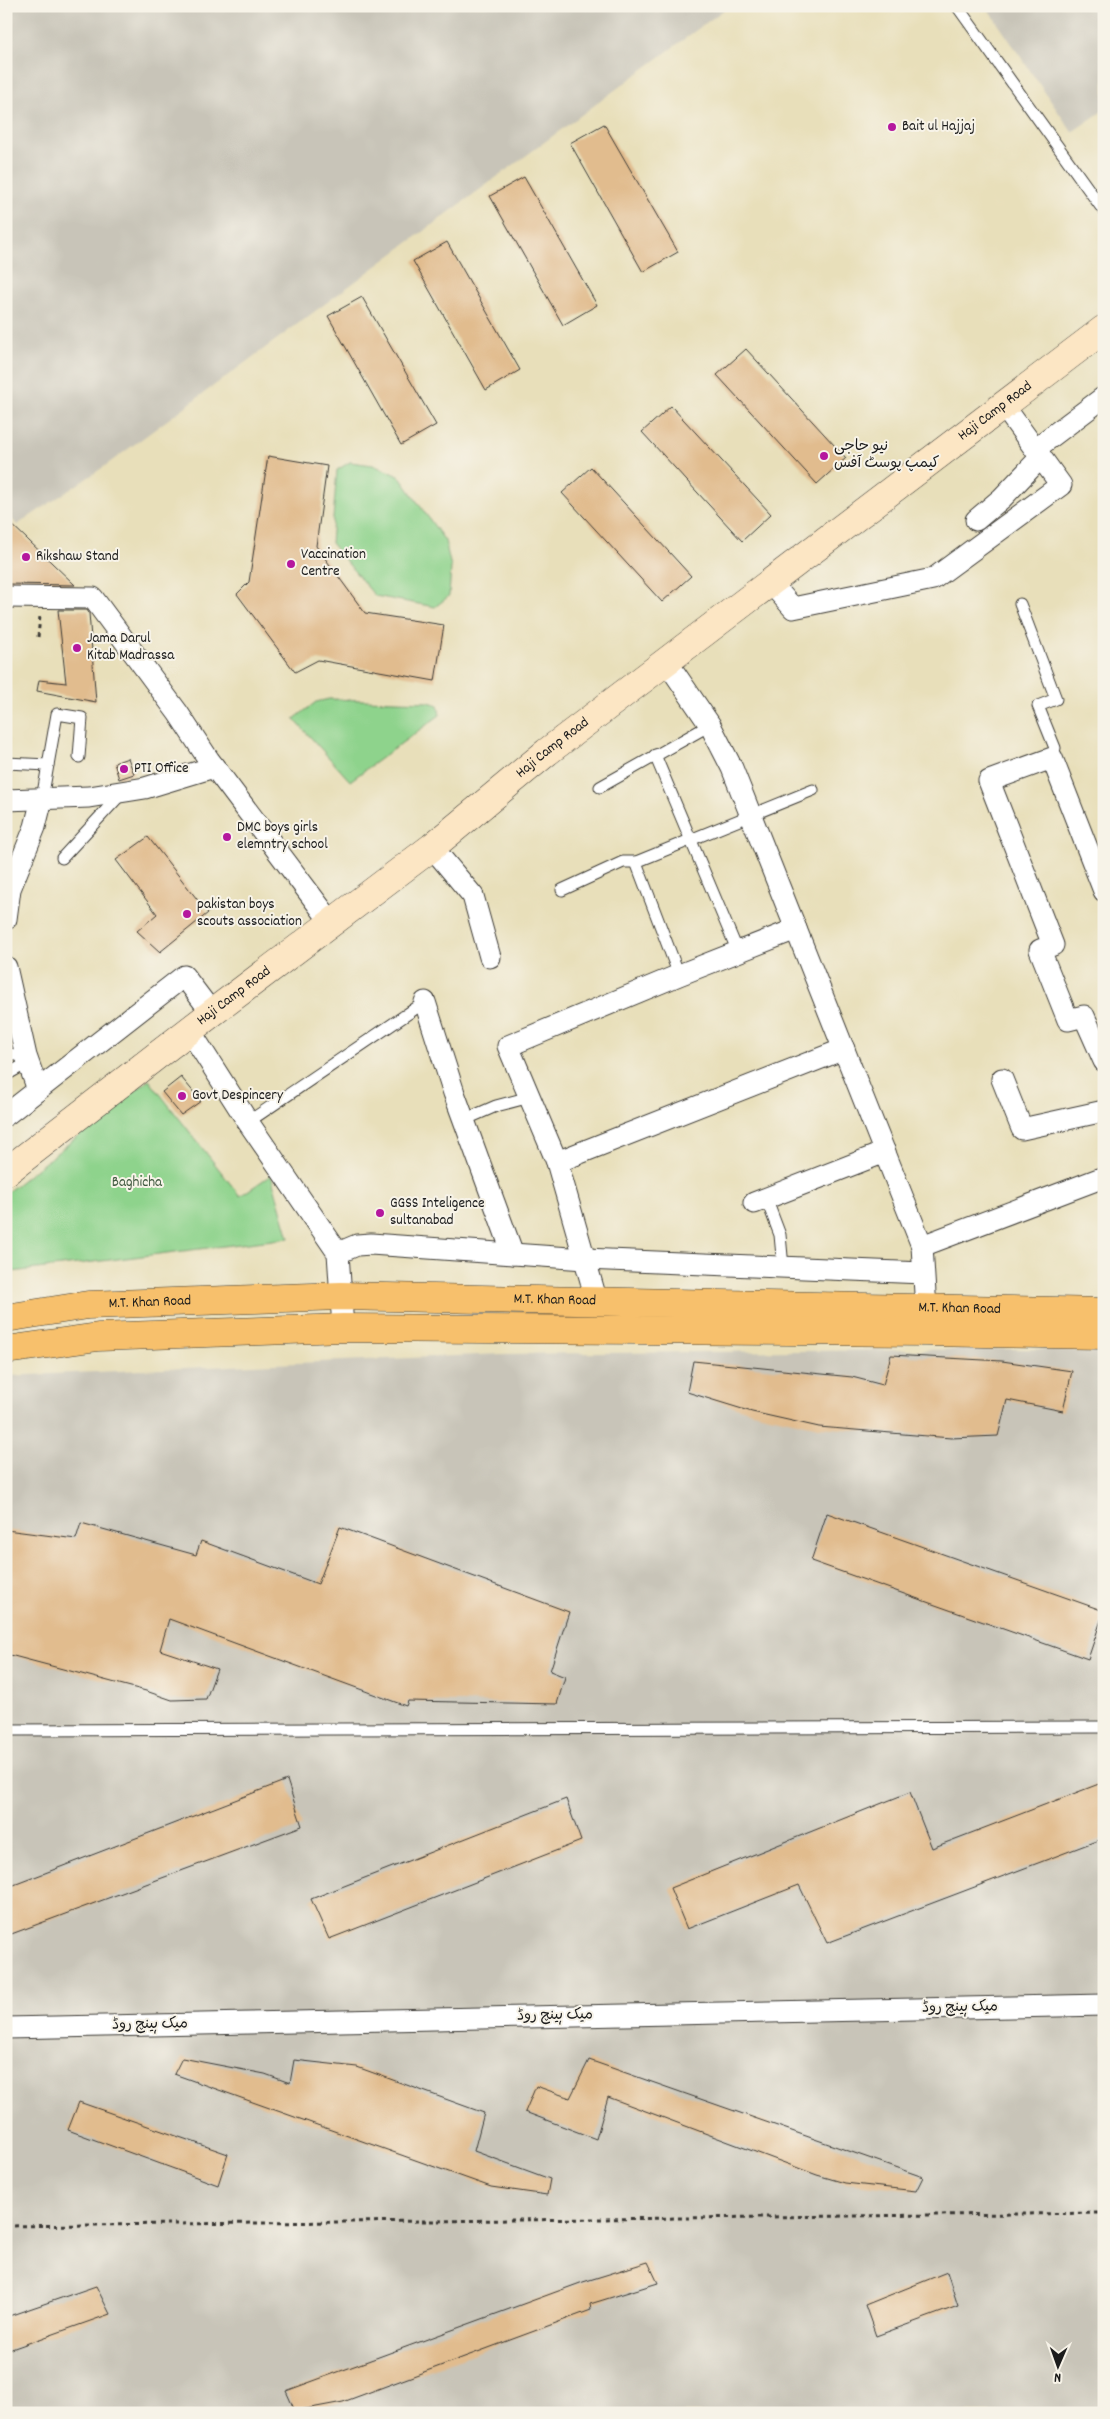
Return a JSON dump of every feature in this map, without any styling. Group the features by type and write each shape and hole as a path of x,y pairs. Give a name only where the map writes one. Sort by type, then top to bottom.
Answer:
{"highway":[{"name":"M.T. Khan Road","path":"6,1318 88,1305 341,1296 926,1310 1104,1312"},
{"name":"M.T. Khan Road","path":"6,1350 98,1337 343,1328 1104,1335"}],"street":[{"name":"Haji Camp Road","path":"6,1172 331,922 432,847 547,752 1104,329"},
{"path":"976,520 1002,498 1038,453 1104,397"},
{"path":"770,582 793,608 933,579 1061,485 1003,405"},
{"path":"6,597 93,598 178,712 214,767 331,922"},
{"path":"667,662 710,725 732,768 922,1246 926,1310"},
{"path":"1104,890 1052,758 989,781 1053,945 1040,950 1068,1020 1084,1016 1104,1061"},
{"path":"6,800 89,797 145,788 214,767"},
{"path":"6,919 10,889 35,827 42,799"},
{"path":"432,847 473,896 490,957"},
{"path":"596,1302 557,1162 508,1046 679,974 796,929"},
{"path":"6,967 20,1057 38,1090"},
{"path":"6,1115 184,976 212,1013"},
{"path":"425,1002 464,1120 513,1254"},
{"path":"190,1032 248,1122 338,1253 343,1328"},
{"path":"557,1162 844,1049"},
{"path":"1002,1079 1022,1129 1104,1110"},
{"path":"760,1200 885,1152"},
{"path":"922,1246 1104,1177"},
{"path":"338,1253 357,1245 371,1244 584,1259 924,1273"},
{"name":"میک ہینچ روڈ","path":"6,2028 1104,2004"}],"lane":[{"path":"957,6 1104,211"},
{"path":"1020,604 1056,699 1038,706 1055,748 1052,758"},
{"path":"42,799 57,714 82,718 79,757"},
{"path":"600,786 710,725"},
{"path":"655,755 738,952"},
{"path":"6,763 48,765"},
{"path":"562,890 623,862 636,862 751,817 813,790"},
{"path":"62,858 123,791"},
{"path":"636,862 679,974"},
{"path":"248,1122 425,1002"},
{"path":"6,1075 20,1057"},
{"path":"464,1120 496,1106 530,1097"},
{"path":"760,1200 780,1235 783,1267"},
{"path":"6,1730 1104,1727"}],"path":[{"path":"6,2226 1104,2213"}],"shaded area":[{"path":"6,6 729,6 105,466 17,525 6,512"},
{"path":"986,6 1104,6 1104,110 1072,132"},
{"path":"1015,1349 1104,1350 1104,2413 6,2413 6,1376 501,1354"}],"green space":[{"path":"350,462 373,465 399,476 445,541 451,567 449,596 435,607 375,596 331,543 337,470"},
{"path":"329,699 429,702 438,705 440,715 350,781 294,719 316,702"},
{"name":"Baghicha","path":"149,1080 240,1196 271,1175 289,1238 12,1272 6,1261 6,1193"}],"building":[{"path":"604,124 678,252 643,272 570,143"},
{"path":"524,177 597,305 563,325 490,196"},
{"path":"447,242 520,370 486,390 413,261"},
{"path":"362,297 436,425 401,445 328,316"},
{"path":"746,349 846,458 817,484 717,375"},
{"path":"671,406 771,514 742,541 642,432"},
{"name":"Vaccination Centre","path":"268,456 327,466 316,546 365,613 444,625 435,681 318,660 295,672 237,594 249,582"},
{"path":"591,467 691,576 662,602 562,493"},
{"name":"Rikshaw Stand","path":"6,519 75,585 6,584"},
{"name":"Jama Darul Kitab Madrassa","path":"58,610 87,610 89,613 96,702 37,691 39,680 66,683"},
{"name":"PTI Office","path":"128,758 134,774 119,779 114,763"},
{"path":"148,837 208,913 160,952 137,931 157,914 116,860"},
{"name":"Govt Despincery","path":"181,1077 201,1101 181,1115 162,1092"},
{"path":"891,1355 1002,1361 1072,1371 1063,1411 1007,1400 998,1436 951,1438 819,1427 752,1412 687,1392 693,1361 852,1377 883,1385"},
{"path":"827,1513 1104,1611 1088,1659 811,1561"},
{"path":"81,1523 196,1555 201,1541 318,1584 340,1527 569,1612 550,1671 565,1677 557,1704 408,1701 406,1706 169,1619 160,1650 217,1669 206,1699 172,1700 146,1691 6,1654 6,1530 76,1539"},
{"path":"287,1780 302,1826 6,1936 6,1888"},
{"path":"1104,1782 1104,1838 827,1943 799,1885 687,1929 670,1888 910,1792 932,1848"},
{"path":"566,1799 581,1841 329,1939 311,1899"},
{"path":"182,2058 265,2074 290,2083 294,2060 357,2067 484,2113 474,2151 550,2179 547,2195 491,2187 174,2074"},
{"path":"589,2060 923,2177 916,2191 845,2183 817,2175 608,2097 596,2139 525,2112 536,2086 570,2098"},
{"path":"79,2102 228,2154 218,2185 68,2130"},
{"path":"648,2262 658,2283 590,2304 591,2310 343,2402 295,2411 286,2391 583,2282"},
{"path":"947,2272 958,2306 876,2336 865,2305"},
{"path":"96,2286 110,2314 6,2351 6,2317"}],"place":[{"name":"Bait ul Hajjaj","path":"892,127"},
{"name":"نیو حاجی کیمپ پوسٹ آفس","path":"824,456"},
{"name":"Rikshaw Stand","path":"26,557"},
{"name":"Vaccination Centre","path":"291,564"},
{"name":"Jama Darul Kitab Madrassa","path":"77,648"},
{"name":"PTI Office","path":"124,769"},
{"name":"DMC boys girls elemntry school","path":"227,837"},
{"name":"pakistan boys scouts association","path":"187,914"},
{"name":"Govt Despincery","path":"182,1096"},
{"name":"GGSS Inteligence sultanabad","path":"380,1213"}]}
